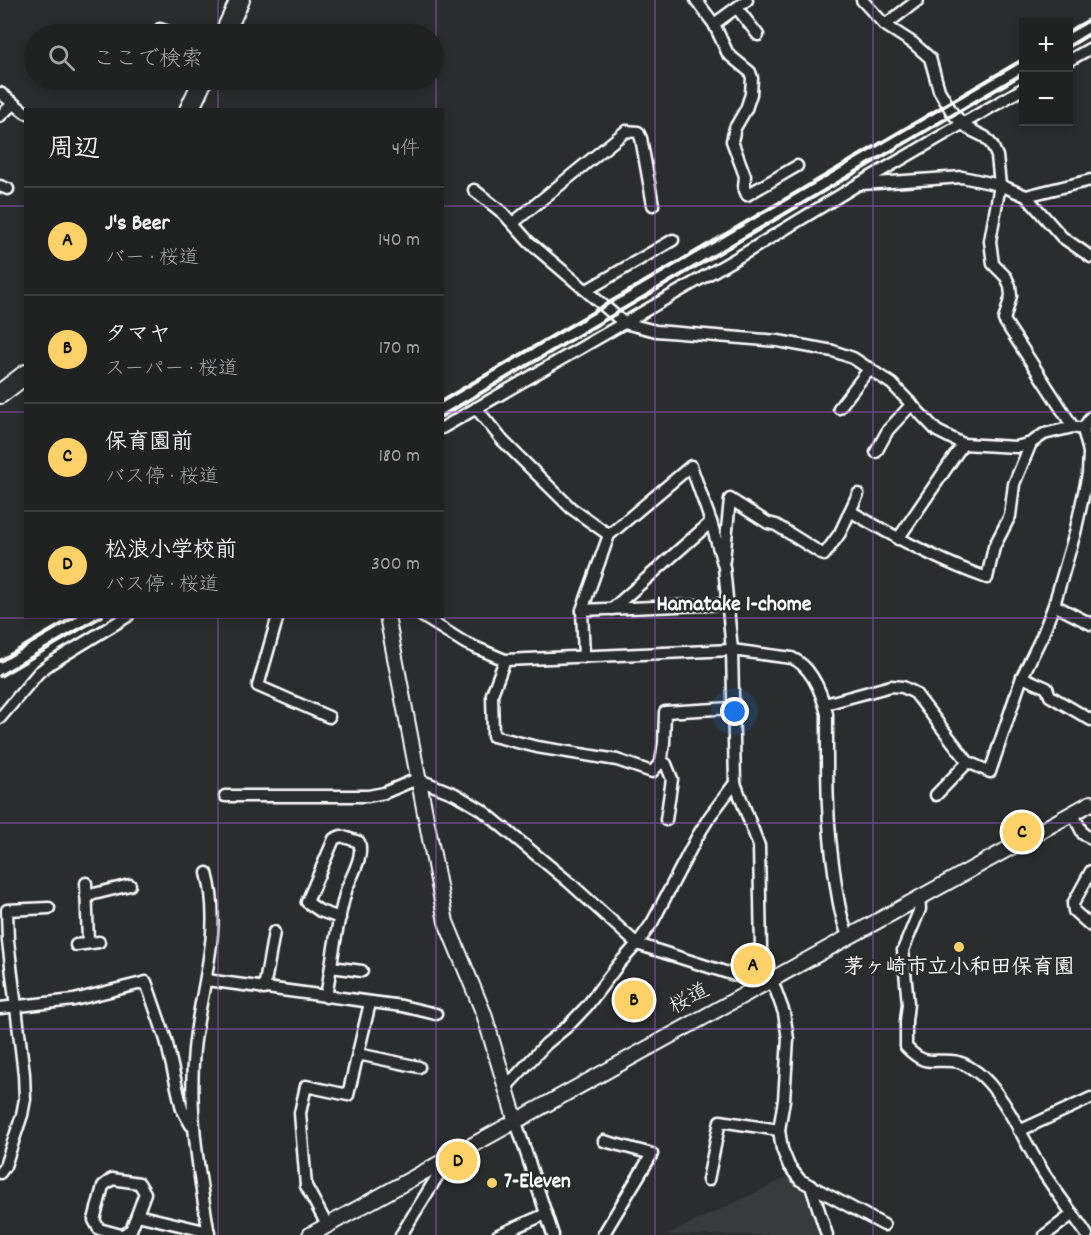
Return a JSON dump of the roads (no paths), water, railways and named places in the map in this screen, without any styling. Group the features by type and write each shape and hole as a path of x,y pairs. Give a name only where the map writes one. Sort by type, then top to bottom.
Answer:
{"highway":[{"path":"229,24 240,0"},
{"path":"190,108 198,90"},
{"path":"0,394 24,376"}],"street":[{"path":"696,0 714,24 728,54 750,72 752,78 751,94 746,109 735,128 732,141 745,176 744,188 747,195 797,166"},
{"path":"714,24 747,0"},
{"path":"825,704 891,686 903,687 915,693 968,762 990,772 1022,677 1054,605 1085,495 1089,452 1078,428 1004,320 1011,296 1006,277 993,264 990,241 1000,185 997,156 992,145 985,137 963,124 953,114 939,90 930,58 914,43 885,25 862,0"},
{"path":"885,25 918,0"},
{"path":"737,8 758,35"},
{"path":"1073,58 1091,48"},
{"path":"444,427 747,252 1019,90"},
{"path":"0,93 24,112"},
{"path":"0,116 13,104"},
{"path":"513,223 626,131 638,132 641,138 653,205"},
{"path":"857,185 962,177 1000,185 1026,196 1062,237 1091,258"},
{"path":"1026,196 1091,180"},
{"path":"474,190 486,197 529,242 624,323 666,332 778,340 834,351 870,368 892,384 937,431 963,444 1016,447 1044,434 1078,428 1091,417"},
{"path":"586,290 673,240"},
{"path":"839,408 870,368"},
{"path":"876,453 888,430 912,405"},
{"path":"476,408 502,441 571,508 609,535"},
{"path":"850,511 898,539 987,579 994,547 1010,516 1014,484 1031,442"},
{"path":"898,539 963,444"},
{"path":"584,657 582,610 609,535 691,466 724,567"},
{"path":"858,494 840,533 824,555 776,525 768,524 730,499 724,567 732,650 735,783 759,846 761,950 784,1013 788,1039 784,1100 779,1130 782,1149 789,1166 800,1180 884,1225"},
{"path":"612,609 711,522"},
{"path":"582,610 727,604"},
{"path":"1054,605 1091,624"},
{"path":"0,718 39,672 125,618"},
{"path":"277,618 258,686 328,717"},
{"path":"387,618 446,922 479,1001 553,1235"},
{"path":"425,618 465,643 505,660 732,650 792,658 801,662 808,669 825,704 827,714 828,830 836,889 849,938"},
{"path":"505,660 492,694 493,736 537,747 617,760 652,772 661,762 665,712 732,708"},
{"path":"1022,677 1047,688 1050,696 1091,720"},
{"path":"661,762 668,768 672,779 666,820"},
{"path":"936,795 968,762"},
{"path":"225,796 368,796 384,793 417,779 455,794 482,810 570,883 637,944 750,980 759,987"},
{"path":"506,1087 546,1044 587,1006 637,944 652,923 701,830 735,783"},
{"name":"桜道","path":"310,1235 1091,803"},
{"path":"1073,813 1083,834 1091,838"},
{"path":"326,997 346,892 361,850 359,842 341,836 334,839 307,902 340,918"},
{"path":"1091,871 1073,904 1074,910 1091,926"},
{"path":"137,1215 209,1234 193,1128 194,1047 214,920 212,893 207,873"},
{"path":"76,945 94,942 86,883"},
{"path":"86,896 130,885"},
{"path":"919,898 920,909 903,950 908,1004 906,1047 913,1054 925,1060 935,1062 953,1060 976,1071 991,1083 1041,1169 1087,1235"},
{"path":"0,1173 5,1166 25,1099 17,1005 8,941 7,910 49,908"},
{"path":"264,989 274,932"},
{"path":"331,967 362,971"},
{"path":"206,980 402,1006 436,1014"},
{"path":"0,1008 74,1000 146,982 166,1040 182,1109 193,1128"},
{"path":"327,1225 306,1186 300,1113 306,1086 348,1095 370,1002"},
{"path":"358,1054 419,1067"},
{"path":"1018,1131 1091,1098"},
{"path":"708,1180 720,1121 779,1130"},
{"path":"603,1235 652,1154 604,1141"},
{"path":"401,1235 440,1172 438,1165"},
{"path":"111,1179 139,1184 145,1193 137,1215 131,1230 122,1235 99,1229 94,1220 104,1186 111,1179"},
{"path":"811,1186 827,1235"},
{"path":"498,1235 546,1214"},
{"path":"1045,1235 1073,1214"}],"railway":[{"path":"1073,29 1091,19"},
{"path":"1073,44 1091,33"},
{"path":"444,400 1019,62"},
{"path":"444,415 1019,76"},
{"path":"0,661 73,618"},
{"path":"0,676 99,618"}],"place":[{"name":"保育園前","path":"1022,832"},
{"name":"茅ヶ崎市立小和田保育園","path":"959,947"},
{"name":"J's Beer","path":"753,965"},
{"name":"タマヤ","path":"634,1000"},
{"name":"松浪小学校前","path":"458,1161"},
{"name":"7-Eleven","path":"492,1183"}],"district":[{"name":"Hamatake 1-chome","path":"734,605"}]}
